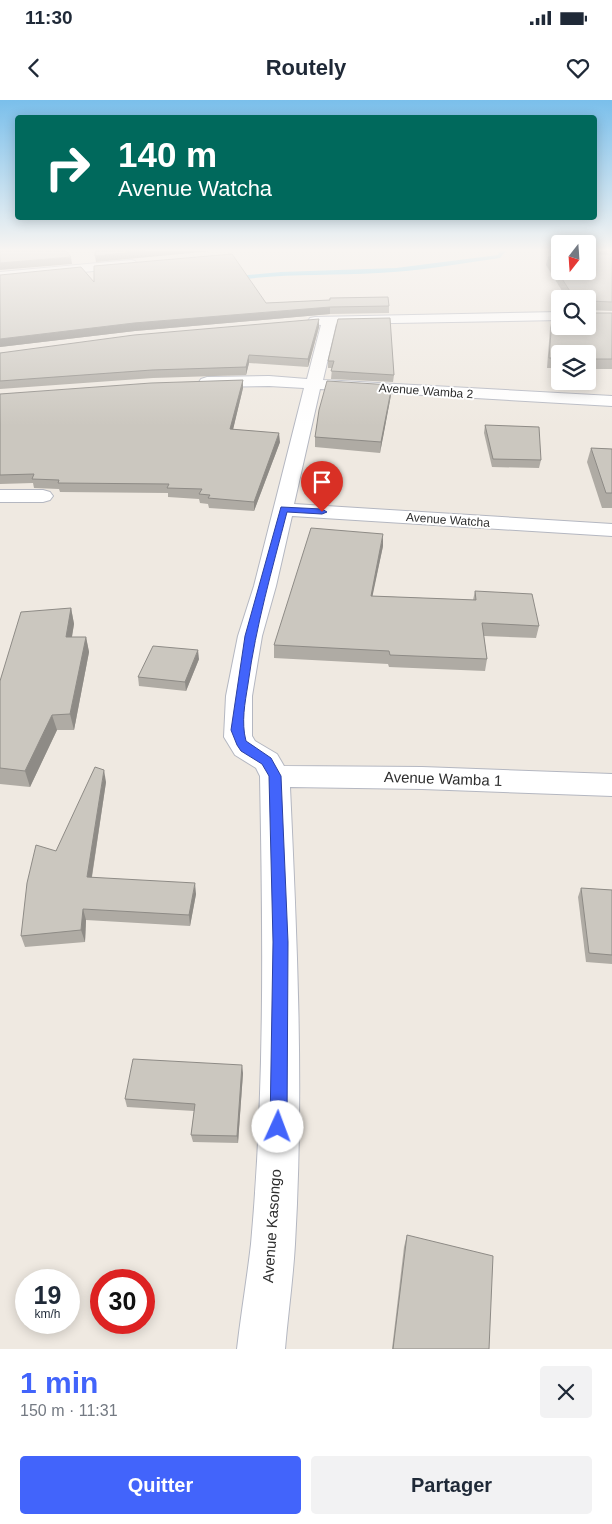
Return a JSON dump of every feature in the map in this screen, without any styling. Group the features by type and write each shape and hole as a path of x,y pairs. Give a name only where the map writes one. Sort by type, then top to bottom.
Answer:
{"street":[{"path":"300,322 551,316"},
{"path":"275,776 267,761 245,748 241,743 237,730 240,696 250,636 284,509 298,444 330,320"},
{"name":"Avenue Wamba 2","path":"191,383 269,381 612,401"},
{"path":"0,496 43,496"},
{"name":"Avenue Watcha","path":"284,509 612,530"},
{"name":"Avenue Wamba 1","path":"275,776 422,778 612,785"},
{"name":"Avenue Kasongo","path":"261,1349 274,1230 279,1110 280,942 275,776"}],"building":[{"path":"0,309 302,309 134,323 0,339"},
{"path":"596,313 612,313 612,359 596,359 596,345 551,345 551,358 549,358 551,332 551,335 596,335"},
{"path":"390,318 394,375 331,371 334,361 328,361 338,319"},
{"path":"319,319 308,359 249,355 246,367 152,370 0,381 0,353 134,335"},
{"path":"243,380 230,429 279,433 254,502 208,498 210,495 199,494 202,489 167,488 169,484 58,483 59,480 32,479 34,474 0,475 0,394 151,383"},
{"path":"327,381 392,385 381,442 315,437 319,410"},
{"path":"485,425 539,427 541,460 493,459"},
{"path":"591,448 612,449 612,493 606,493"},
{"path":"311,528 383,534 371,596 476,600 475,591 532,594 539,626 482,623 487,659 390,655 389,651 274,645"},
{"path":"71,608 66,637 86,637 70,714 52,715 25,771 0,768 0,681 21,612"},
{"path":"153,646 198,650 185,682 138,677"},
{"path":"95,767 104,770 87,877 195,883 189,915 83,909 81,930 21,936 27,883 36,845 56,851"},
{"path":"581,888 612,890 612,955 589,953"},
{"path":"133,1059 242,1065 237,1136 191,1135 195,1104 125,1099"},
{"path":"407,1235 493,1256 489,1349 393,1349"}],"route":[{"path":"278,1127 280,942 275,776 273,769 267,761 245,748 241,743 237,730 238,713 250,636 265,586 284,509 322,512"}]}
